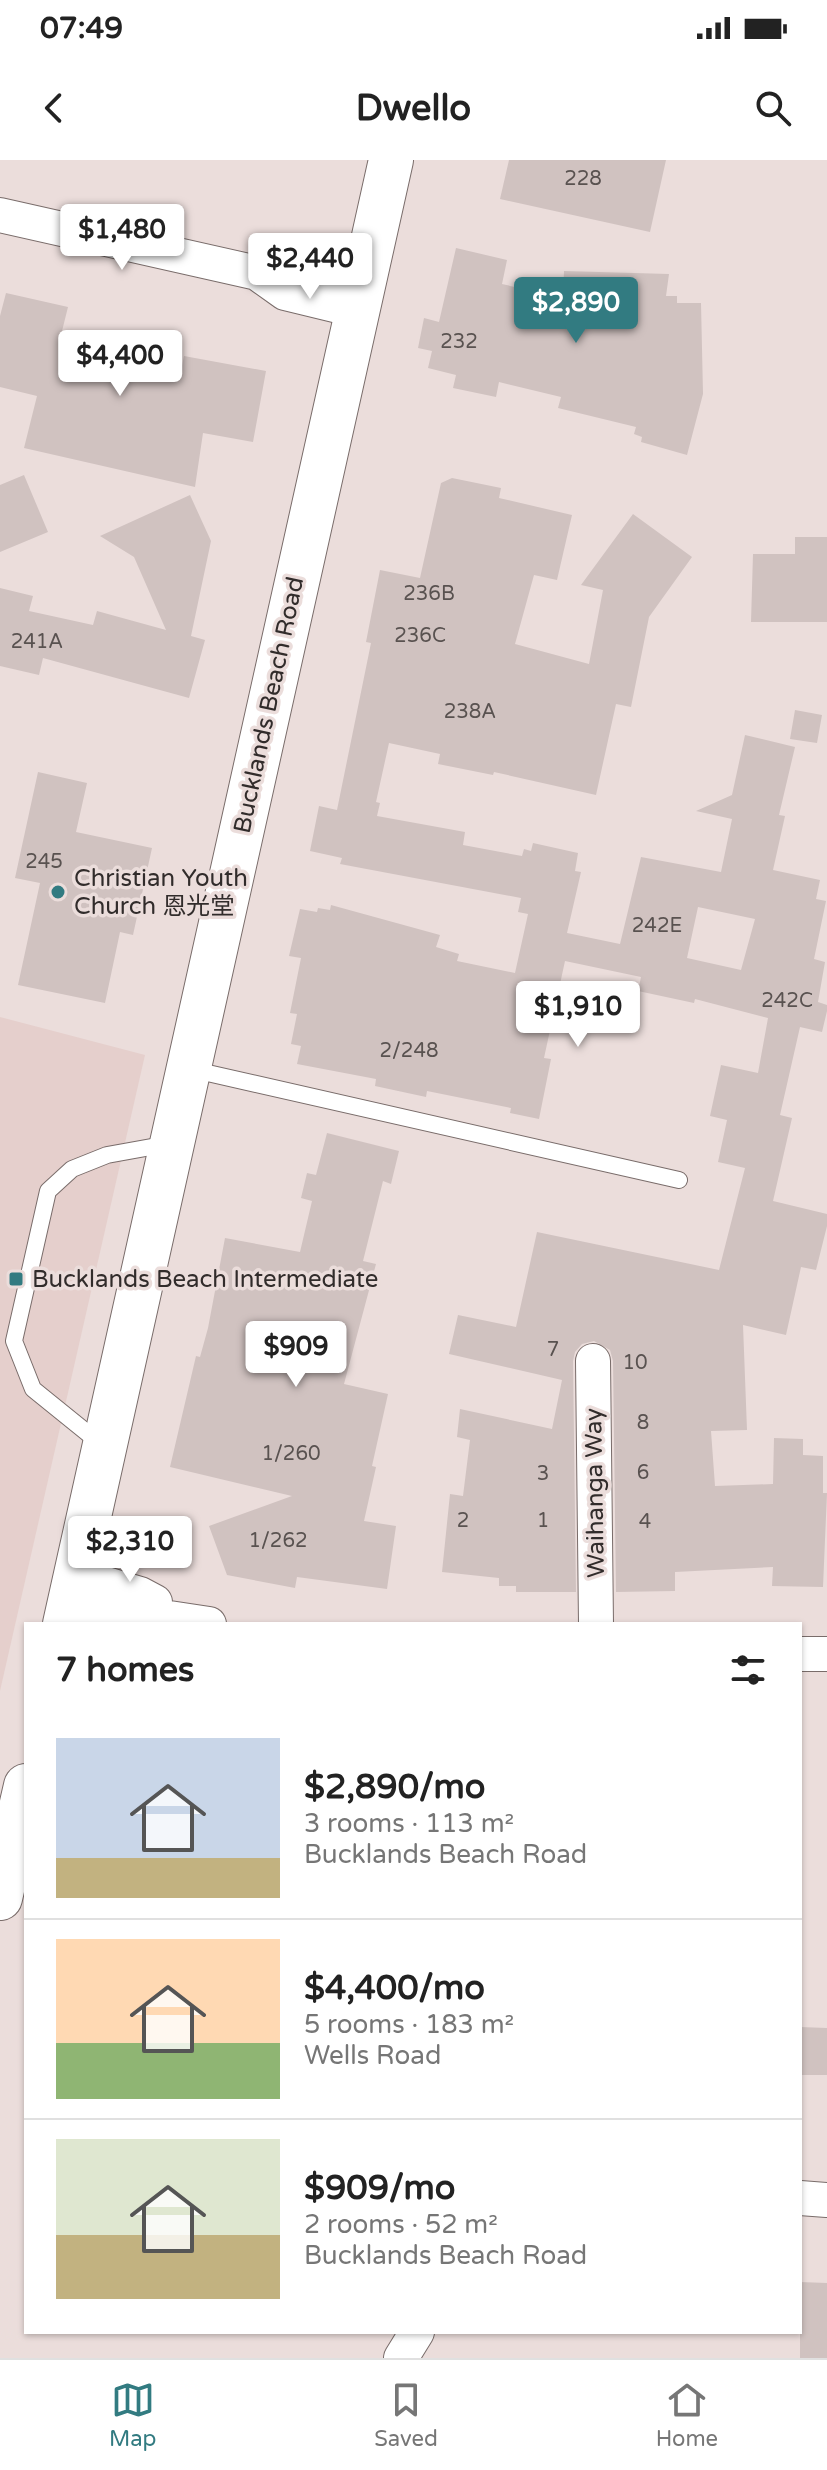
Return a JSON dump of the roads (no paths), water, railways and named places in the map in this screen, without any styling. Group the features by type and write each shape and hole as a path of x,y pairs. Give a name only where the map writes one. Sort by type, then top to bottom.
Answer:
{"main road":[{"name":"Bucklands Beach Road","path":"70,1601 391,160"},
{"path":"0,1898 24,1795"}],"street":[{"path":"0,215 257,273 287,268 359,296"},
{"name":"Waihanga Way","path":"593,1361 596,1622"},
{"path":"70,1601 196,1621"},
{"path":"802,1654 827,1654"},
{"path":"802,2198 827,2200"},
{"path":"401,2358 416,2334"}],"lane":[{"path":"190,1069 679,1180"},
{"path":"105,1447 33,1389 14,1341 48,1191 72,1169 107,1155 174,1143"}],"place":[{"name":"Christian Youth Church 恩光堂","path":"58,892"},
{"name":"Bucklands Beach Intermediate","path":"16,1279"}]}
